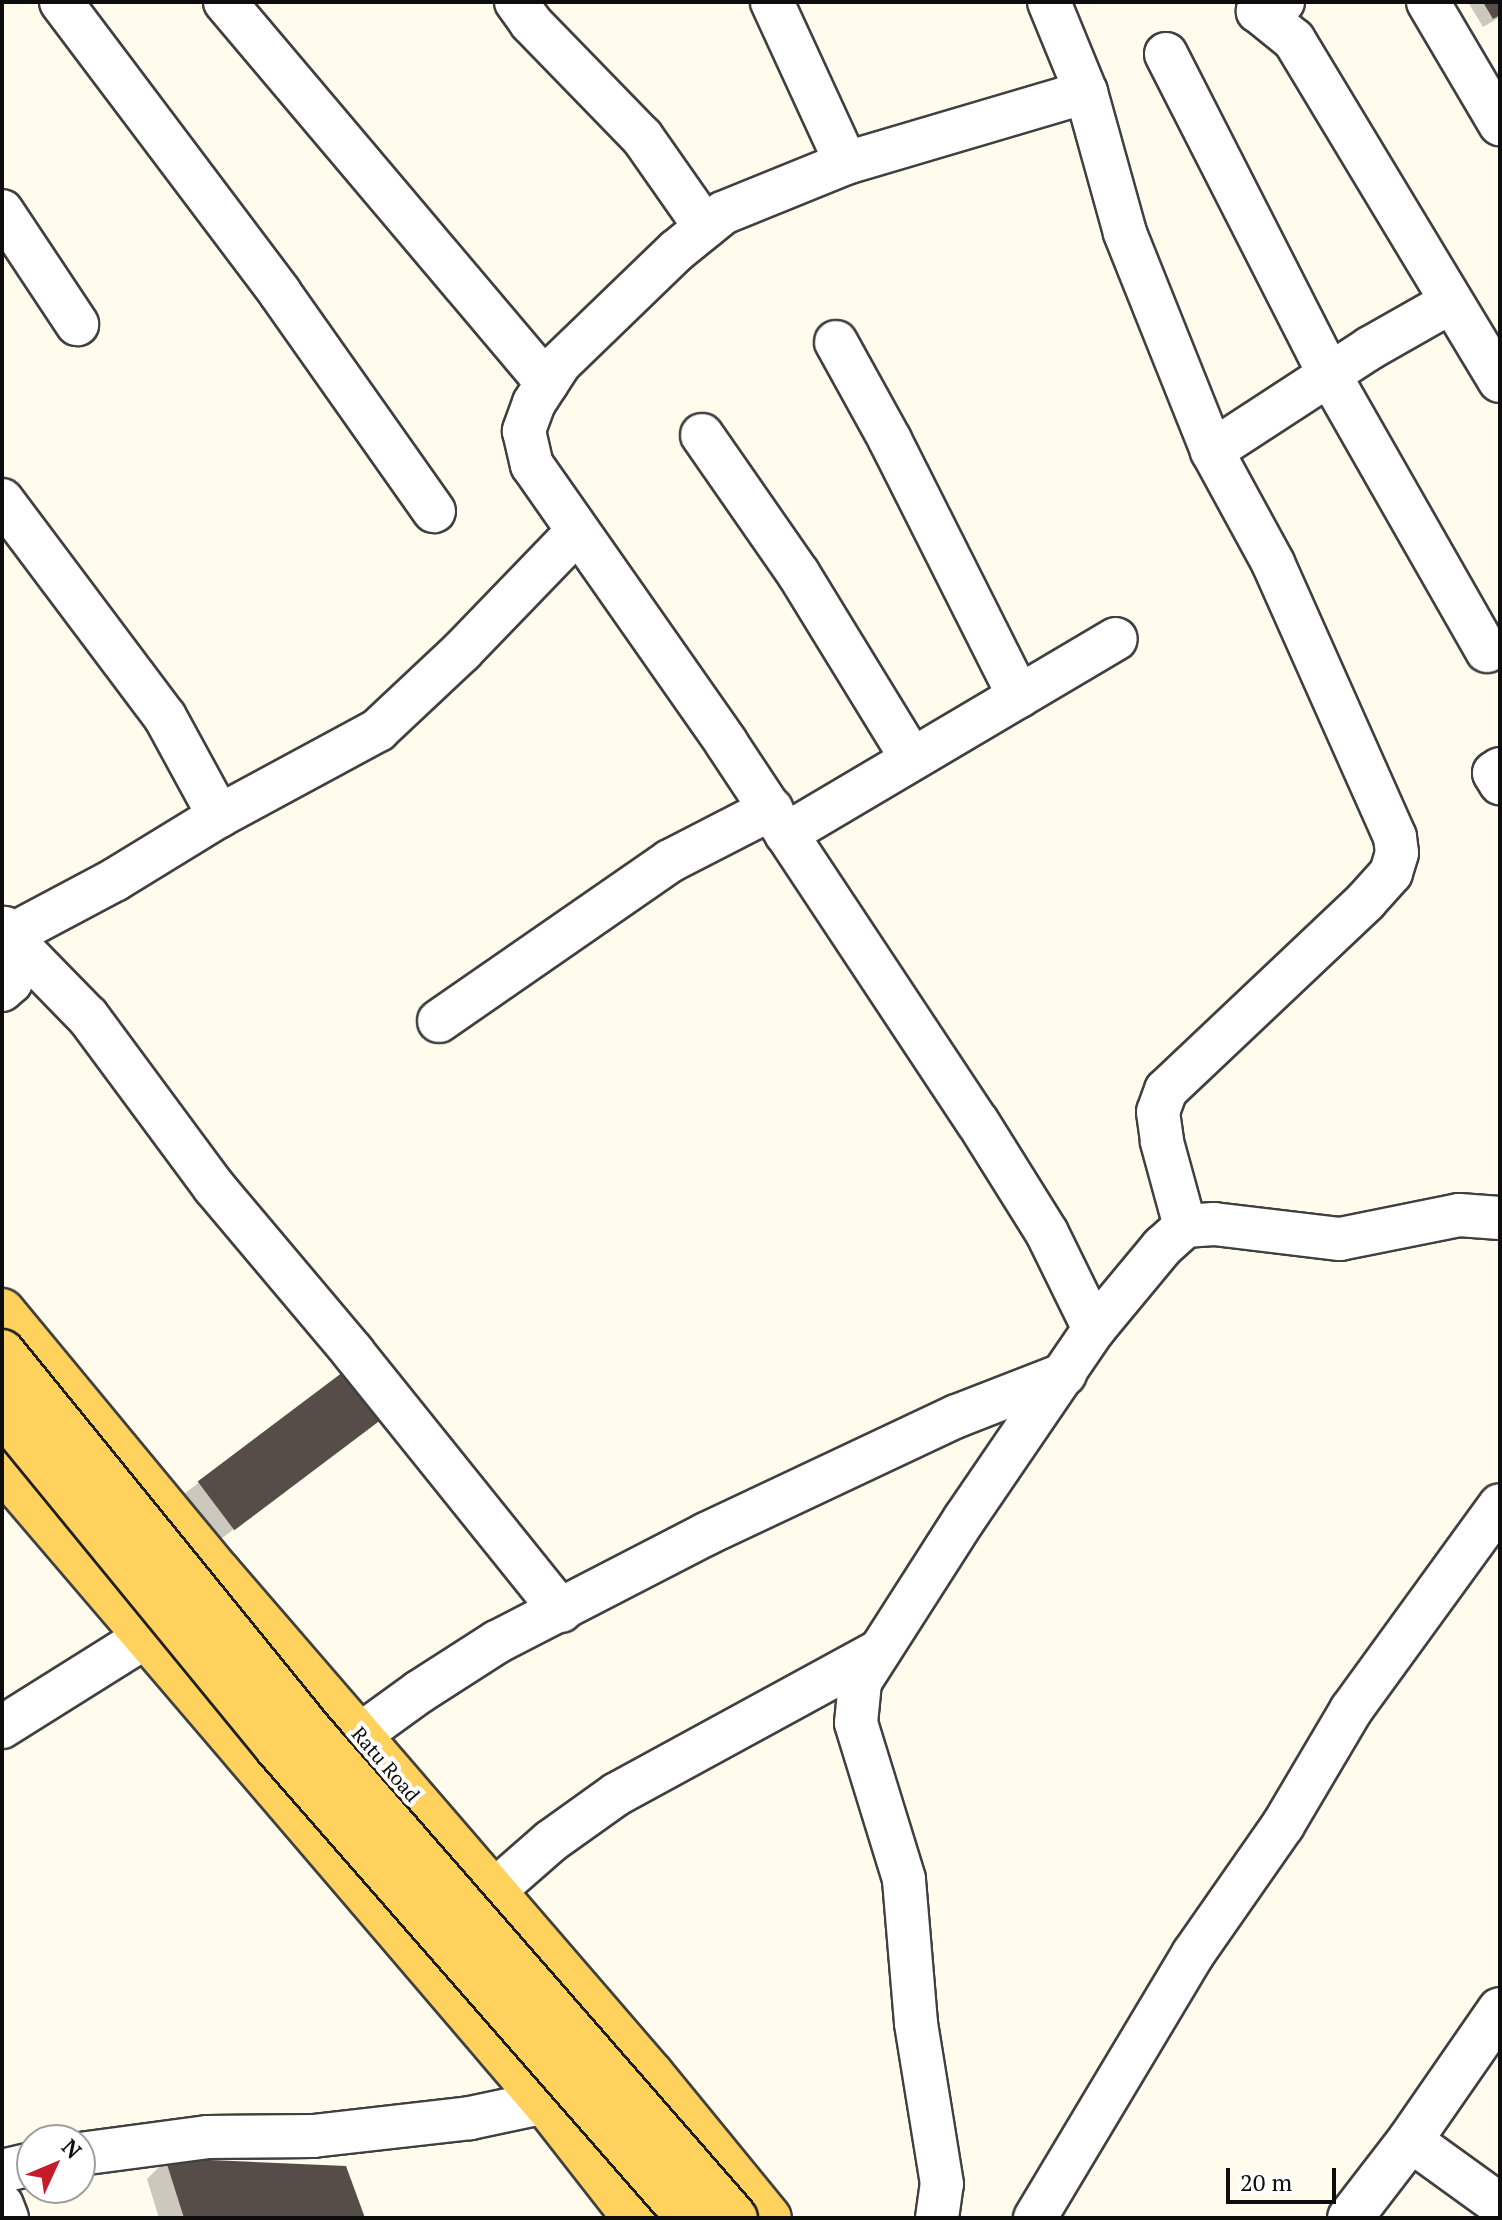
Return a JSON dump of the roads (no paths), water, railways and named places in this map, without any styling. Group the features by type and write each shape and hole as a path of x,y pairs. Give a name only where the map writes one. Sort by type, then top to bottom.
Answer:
{"main road":[{"name":"Ratu Road","path":"2,1311 228,1584 495,1890 769,2218"},
{"path":"2,1352 303,1723 586,2043 735,2218"},
{"path":"2,1411 276,1746 689,2218"},
{"path":"2,1469 546,2104 635,2218"}],"street":[{"path":"61,2 280,293 434,511"},
{"path":"225,2 547,383"},
{"path":"516,2 531,23 642,137 705,227"},
{"path":"772,2 846,163"},
{"path":"1049,2 1086,92 1125,233 1212,451 1273,563 1395,837 1397,853 1391,873 1366,901 1166,1090 1158,1112 1162,1142 1185,1226"},
{"path":"1428,2 1500,124"},
{"path":"1265,5 1294,40 1500,381"},
{"path":"1166,54 1329,374 1487,651"},
{"path":"1086,92 846,163 768,192 723,213 588,334 547,383 534,403 524,431 532,465 577,532 614,579 779,822 1047,1233 1094,1329"},
{"path":"2,211 77,324"},
{"path":"1212,451 1329,374 1451,302"},
{"path":"836,342 890,440 1019,696"},
{"path":"702,435 798,573 912,759"},
{"path":"2,500 165,717 219,816"},
{"path":"6,930 116,879 219,816 378,730 462,651 577,532"},
{"path":"439,1021 670,861 779,822 912,759 1116,639"},
{"path":"1500,769 1494,773 1500,783"},
{"path":"2,990 11,982 18,962 6,930"},
{"path":"6,930 88,1017 214,1187 353,1352 561,1611"},
{"path":"937,2218 942,2184 916,2023 904,1879 856,1723 860,1682 965,1518 1094,1329 1162,1247 1185,1226 1214,1224 1340,1239 1459,1215 1500,1218"},
{"path":"361,1734 497,1642 818,1480 957,1416 1065,1374"},
{"path":"1035,2218 1193,1954 1283,1825 1351,1710 1500,1505"},
{"path":"2,1727 147,1636"},
{"path":"495,1890 551,1841 617,1794 879,1651"},
{"path":"1350,2218 1410,2140 1500,2010"},
{"path":"96,2152 207,2137 313,2136 470,2118 546,2104 651,2074"},
{"path":"1410,2140 1500,2205"},
{"path":"2,2205 7,2218"}]}
